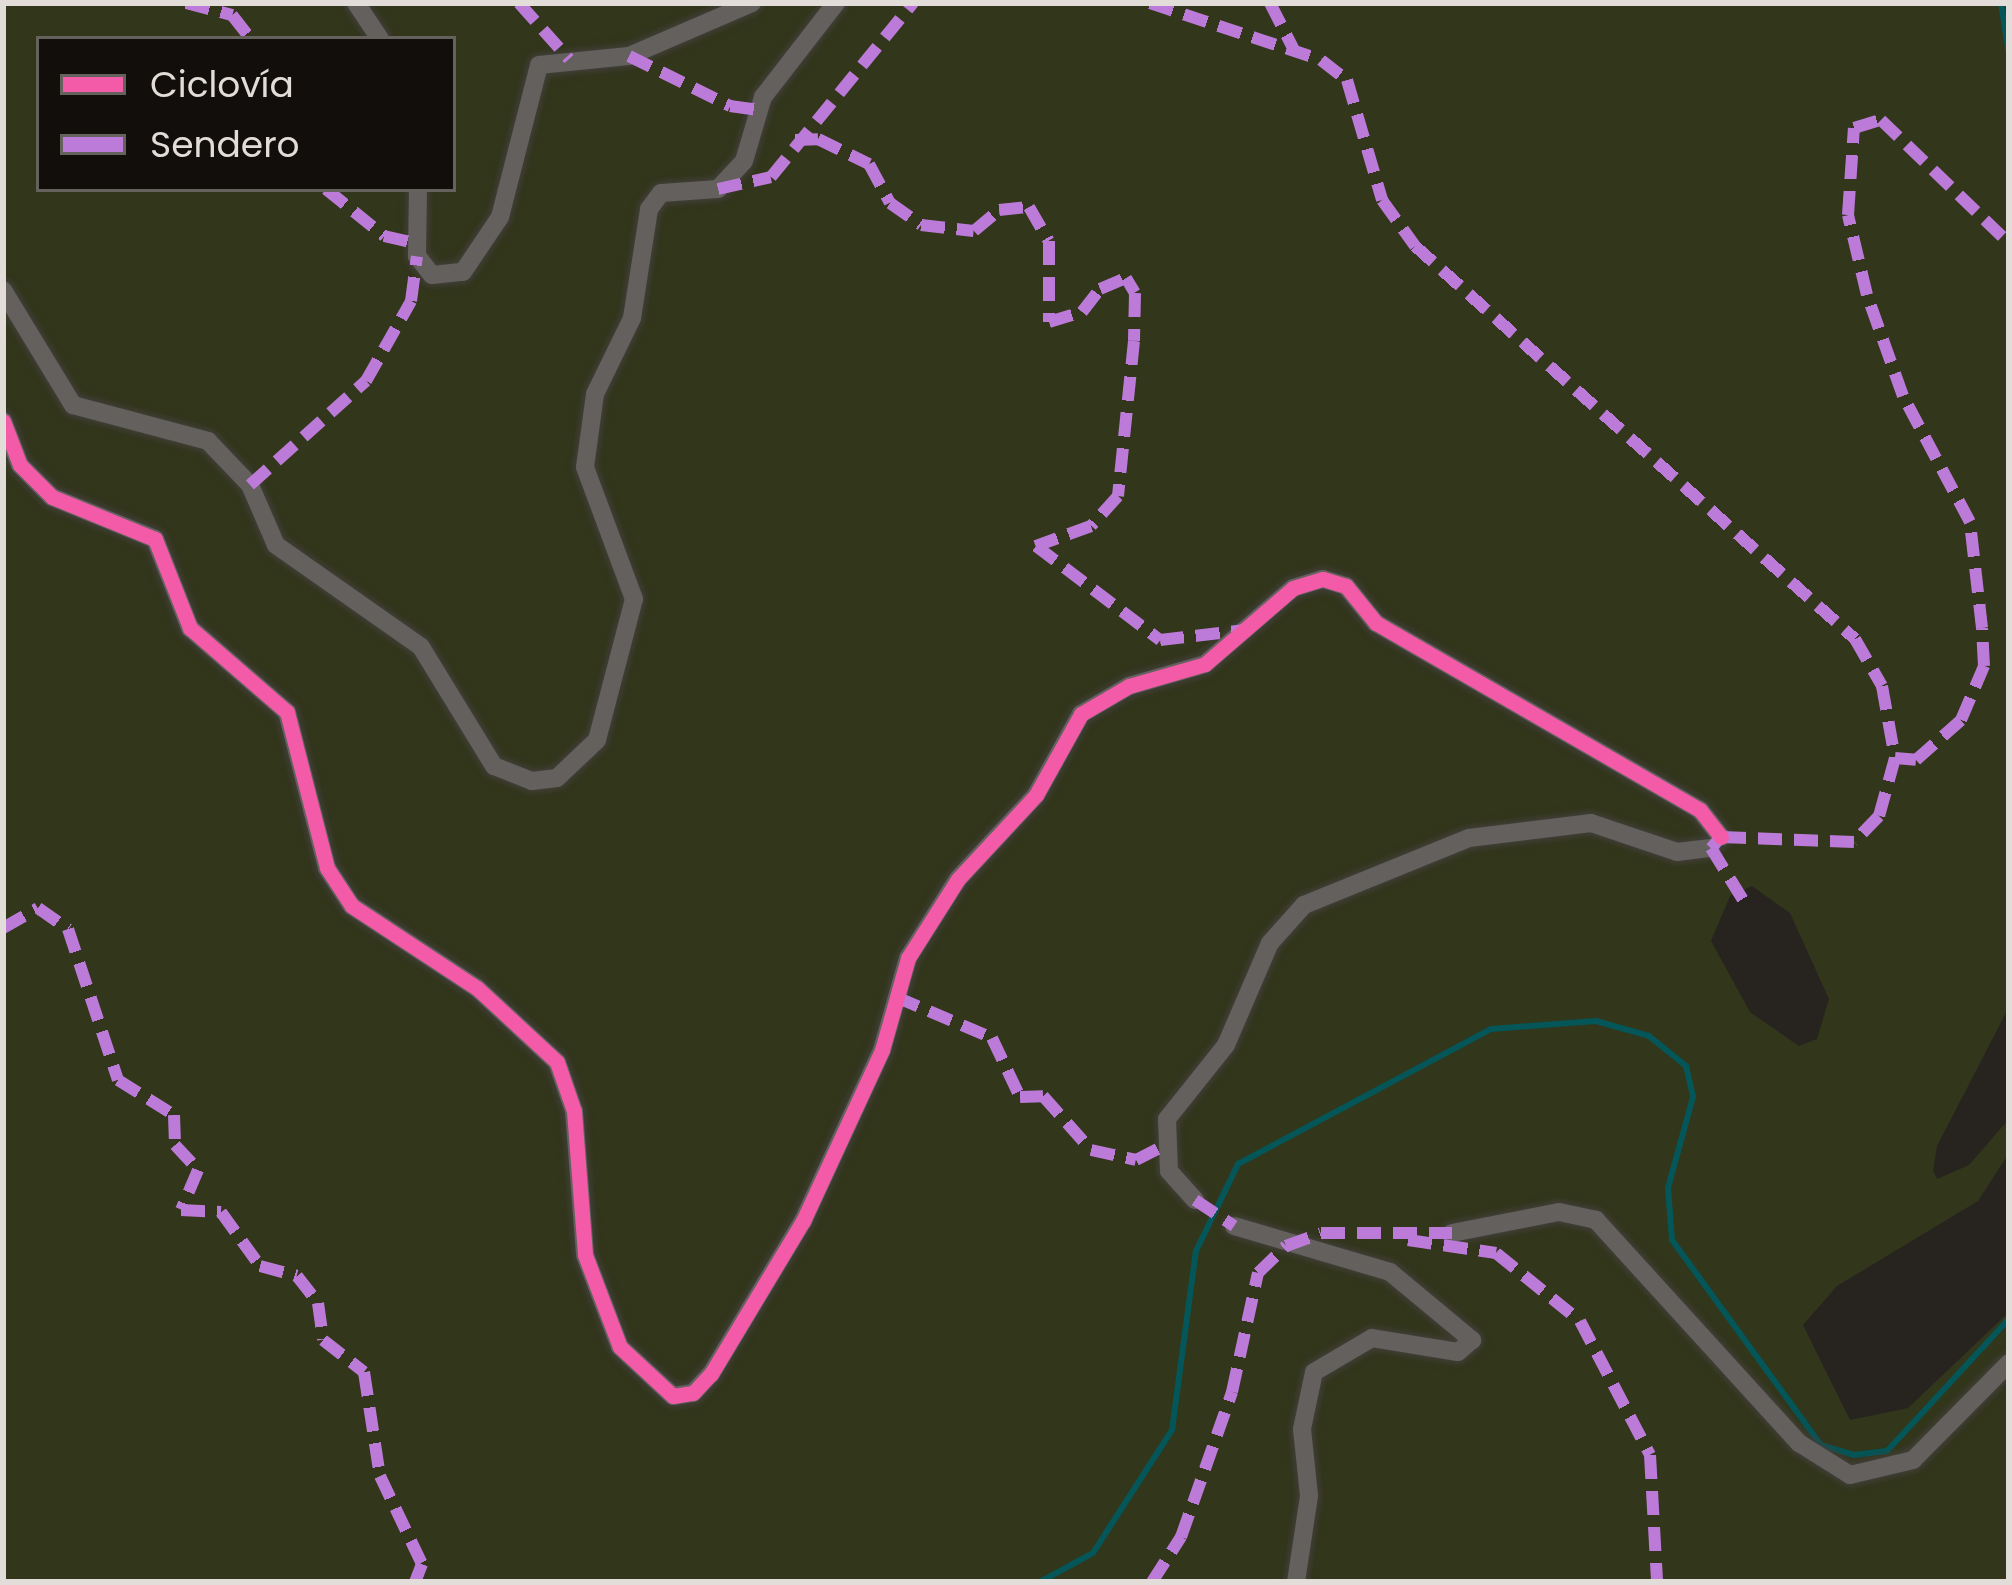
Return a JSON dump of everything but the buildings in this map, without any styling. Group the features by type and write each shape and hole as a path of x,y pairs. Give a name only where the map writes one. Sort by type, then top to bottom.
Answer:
{"street":[{"path":"356,3 378,36"},
{"path":"418,192 418,256 432,275 463,272 500,217 539,65 629,56 752,3"},
{"path":"3,290 73,405 208,441 250,484 276,545 421,647 494,766 515,778 557,778 597,740 634,599 585,467 596,394 638,294 649,209 661,193 718,189 744,161 763,97 836,3"},
{"path":"3,421 13,454 43,490 155,539 190,628 287,712 327,868 352,906 477,988 557,1062 574,1111 585,1255 620,1347 673,1396 693,1393 711,1373 802,1222 882,1050 908,958 970,864 1036,796 1081,714 1129,686 1205,664 1293,588 1336,580 1376,623 1700,810 1716,842 1677,852 1615,828 1567,825 1447,845 1304,905 1270,943 1226,1045 1167,1119 1166,1163 1195,1200"},
{"path":"1452,1233 1558,1212 1596,1220 1799,1443 1850,1475 1912,1460 2009,1363"},
{"path":"1234,1226 1286,1246 1390,1271 1460,1321 1472,1340 1458,1352 1372,1338 1315,1372 1301,1429 1309,1496 1296,1582"}],"green space":[{"path":"3,3 2009,3 2009,1007 1937,1146 1933,1171 1937,1179 1969,1165 2009,1119 2009,1153 1978,1201 1837,1286 1803,1325 1850,1420 1908,1408 2009,1312 2009,1582 3,1582","holes":["1752,886 1790,913 1829,999 1817,1039 1799,1046 1750,1012 1711,941 1730,896"]}],"waterway":[{"path":"2001,3 2009,54"},
{"path":"1040,1582 1093,1553 1172,1430 1196,1251 1238,1164 1491,1029 1596,1021 1649,1036 1686,1066 1693,1097 1668,1188 1672,1240 1821,1445 1854,1455 1887,1451 2009,1319"}],"marked path":[{"path":"186,3 232,15 249,36"},
{"path":"519,3 569,59"},
{"path":"718,189 771,177 913,3"},
{"path":"1150,3 1321,60 1347,80 1382,200 1415,246 1855,639 1882,686 1895,758 1879,816 1854,842 1721,837 1711,848 1745,903"},
{"path":"1270,3 1294,50"},
{"path":"629,56 730,106 759,110"},
{"path":"1895,758 1916,760 1961,720 1984,666 1982,628 1970,522 1903,396 1867,295 1848,215 1854,128 1881,120 2009,243"},
{"path":"795,140 818,139 869,164 890,203 921,225 974,231 999,210 1029,207 1049,241 1049,322 1082,312 1100,289 1126,278 1135,293 1134,341 1118,496 1091,526 1036,546 1160,640 1245,630"},
{"path":"330,192 384,236 415,243"},
{"path":"250,485 366,381 411,301 417,256"},
{"path":"3,928 38,908 68,929 118,1080 174,1115 175,1145 198,1170 181,1210 221,1212 260,1266 297,1276 318,1303 323,1340 364,1372 380,1476 422,1564 415,1582"},
{"path":"896,997 992,1038 1020,1097 1043,1096 1091,1150 1136,1160 1164,1146"},
{"path":"1195,1200 1234,1226"},
{"path":"1152,1582 1181,1537 1232,1392 1258,1273 1286,1246 1321,1233 1452,1233"},
{"path":"1408,1240 1496,1253 1580,1321 1650,1455 1657,1582"}],"cycle path":[{"path":"3,421 20,465 52,497 155,539 190,628 287,712 327,868 352,906 477,988 557,1062 574,1111 585,1255 620,1347 673,1396 693,1393 711,1374 803,1221 882,1050 908,958 958,879 1036,795 1081,714 1129,686 1205,664 1293,588 1323,579 1346,586 1376,623 1700,810 1721,837"}]}
